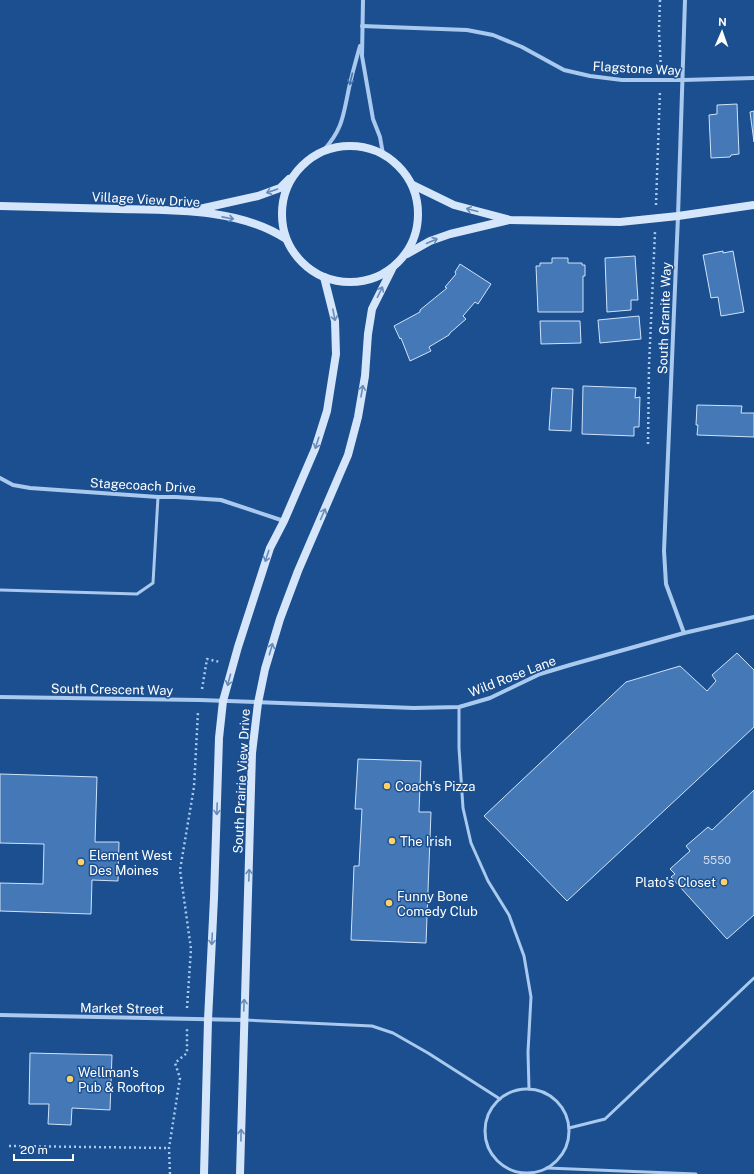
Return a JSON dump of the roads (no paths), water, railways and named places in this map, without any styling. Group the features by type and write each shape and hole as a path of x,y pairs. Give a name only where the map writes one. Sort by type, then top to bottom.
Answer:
{"street":[{"path":"363,0 362,56 373,120 380,137 383,154"},
{"name":"South Granite Way","path":"684,633 666,584 664,557 685,0"},
{"name":"Flagstone Way","path":"362,26 467,30 493,34 522,47 564,70 590,76 622,80 754,78"},
{"path":"190,211 237,202 280,188 301,166 323,151 337,133 344,118 349,89 362,42"},
{"path":"301,166 292,178 286,190 282,205 281,220 286,239 293,252 303,264 324,278 338,282 356,283 374,279 392,269 406,254 414,241 418,224 419,206 413,185 409,178 397,164 383,154 364,147 343,146 323,151"},
{"path":"413,185 454,205 510,220 620,222 678,216 754,204"},
{"name":"Village View Drive","path":"0,206 190,211 259,225 286,239"},
{"path":"406,254 430,241 450,234 510,220"},
{"name":"South Prairie View Drive","path":"240,1174 252,753 258,702 265,669 282,612 348,454 358,417 363,390 372,309 392,269"},
{"name":"South Prairie View Drive","path":"204,1174 208,1020 214,898 219,738 223,701 238,647 270,548 284,521 315,449 327,411 336,354 335,321 324,278"},
{"name":"Stagecoach Drive","path":"0,478 13,485 30,488 221,500 284,521"},
{"name":"Wild Rose Lane","path":"223,701 414,708 459,707 490,698 540,674 627,648 754,617"},
{"name":"South Crescent Way","path":"0,696 223,701"},
{"name":"Market Street","path":"0,1015 244,1020"}],"lane":[{"path":"0,590 137,594 153,582 158,497"},
{"path":"459,707 458,748 463,808 471,844 488,881 510,915 524,956 530,997 528,1052 529,1089"},
{"path":"569,1128 605,1119 754,978"},
{"path":"244,1020 372,1026 393,1033 500,1099"},
{"path":"529,1089 544,1093 558,1102 566,1116 569,1128 567,1144 558,1160 547,1168 538,1172 523,1174 507,1168 497,1161 489,1149 485,1136 486,1123 491,1110 500,1099 513,1092 529,1089"},
{"path":"547,1168 696,1174"}],"place":[{"name":"Coach's Pizza","path":"387,786"},
{"name":"The Irish","path":"392,841"},
{"name":"Element West Des Moines","path":"81,862"},
{"name":"Plato's Closet","path":"724,882"},
{"name":"Funny Bone Comedy Club","path":"389,903"},
{"name":"Wellman's Pub & Rooftop","path":"70,1079"}]}
